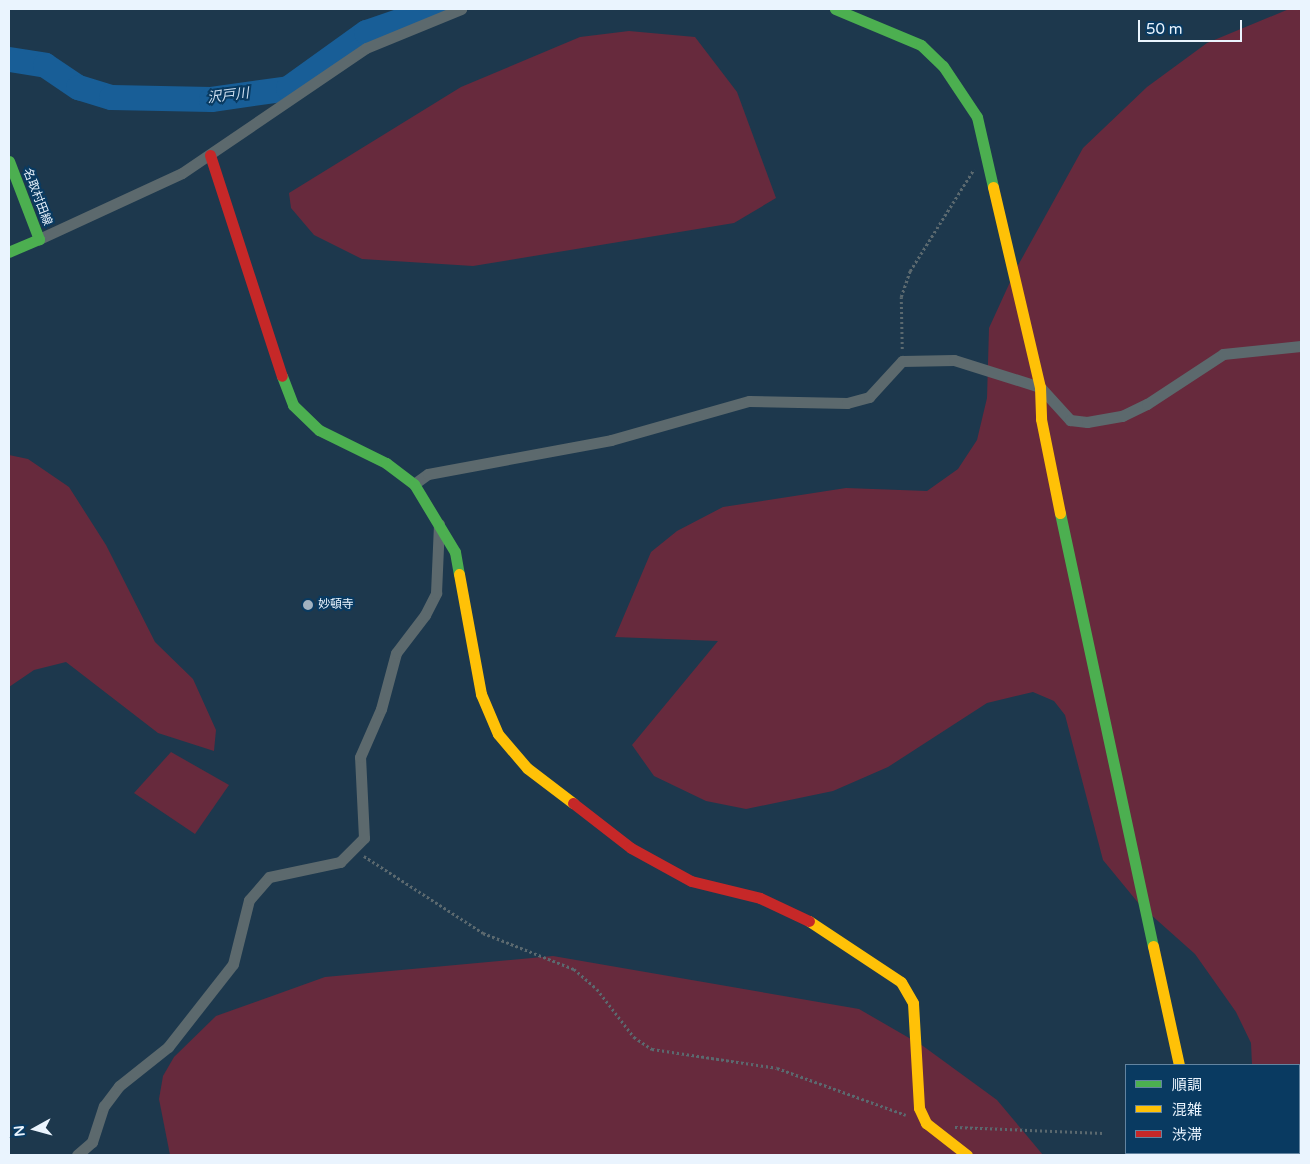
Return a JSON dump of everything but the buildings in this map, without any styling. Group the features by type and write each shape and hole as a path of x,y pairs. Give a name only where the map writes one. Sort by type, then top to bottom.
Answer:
{"street":[{"path":"39,240 174,177 210,155 366,48 461,9"},
{"path":"835,9 921,45 963,92 987,149 1040,387 1041,419 1062,523 1179,1064"},
{"path":"210,155 267,336 293,405 319,430 386,463 414,484 439,521 455,552 481,694 498,734 527,768 631,848 691,882 760,898 808,920 901,982 913,1004 919,1108 926,1123 967,1155"},
{"name":"名取村田線","path":"9,161 39,240 9,252"},
{"path":"414,484 428,474 611,440 749,401 847,403 869,397 902,361 954,360 1040,387 1070,420 1087,422 1130,412 1223,354 1301,346"},
{"path":"77,1155 92,1142 104,1106 118,1086 168,1046 234,964 249,900 269,877 292,868 323,868 355,851 364,838 367,824 360,758 381,708 396,653 425,615 436,593 439,521"}],"path":[{"path":"902,361 901,297 910,271 987,149"},
{"path":"355,851 483,933 574,969 597,989 634,1037 652,1049 777,1068 926,1123 996,1132 1104,1133"}],"shaded area":[{"path":"1289,9 1301,9 1301,1155 1253,1155 1300,1154 1300,1064 1252,1064 1251,1043 1236,1012 1195,954 1140,905 1103,860 1065,715 1054,701 1033,692 987,703 888,767 833,791 746,809 706,801 654,776 632,745 718,641 615,637 651,552 677,531 723,507 846,488 927,491 958,469 977,440 987,398 989,328 1016,269 1083,148 1147,87 1207,43"},
{"path":"629,31 695,37 737,92 776,198 734,223 473,266 362,259 314,235 291,208 289,193 461,87 580,37"},
{"path":"9,455 28,459 69,487 106,545 155,642 193,679 216,730 214,751 158,733 66,662 34,670 9,687"},
{"path":"171,752 229,785 195,834 134,793"},
{"path":"553,956 859,1009 923,1046 997,1100 1043,1155 170,1155 159,1099 163,1076 174,1057 216,1016 325,977"}],"waterway":[{"name":"沢戸川","path":"9,59 45,65 78,87 111,97 211,99 288,88 366,32 433,9"}],"traffic: fast":[{"path":"835,9 921,45 943,66 977,117 993,187"},
{"path":"9,161 39,239 9,252"},
{"path":"282,376 293,405 319,430 386,463 414,484 455,552 459,574"},
{"path":"1060,513 1153,946"}],"traffic: slow":[{"path":"993,187 1040,387 1041,419 1060,513"},
{"path":"459,574 481,694 498,734 527,768 573,803"},
{"path":"809,921 901,982 913,1003 919,1108 926,1123 967,1155"},
{"path":"1153,946 1179,1064"}],"traffic: jam":[{"path":"210,155 282,376"},
{"path":"573,803 631,848 691,881 760,898 809,921"}],"place":[{"name":"妙頓寺","path":"308,605"}]}
